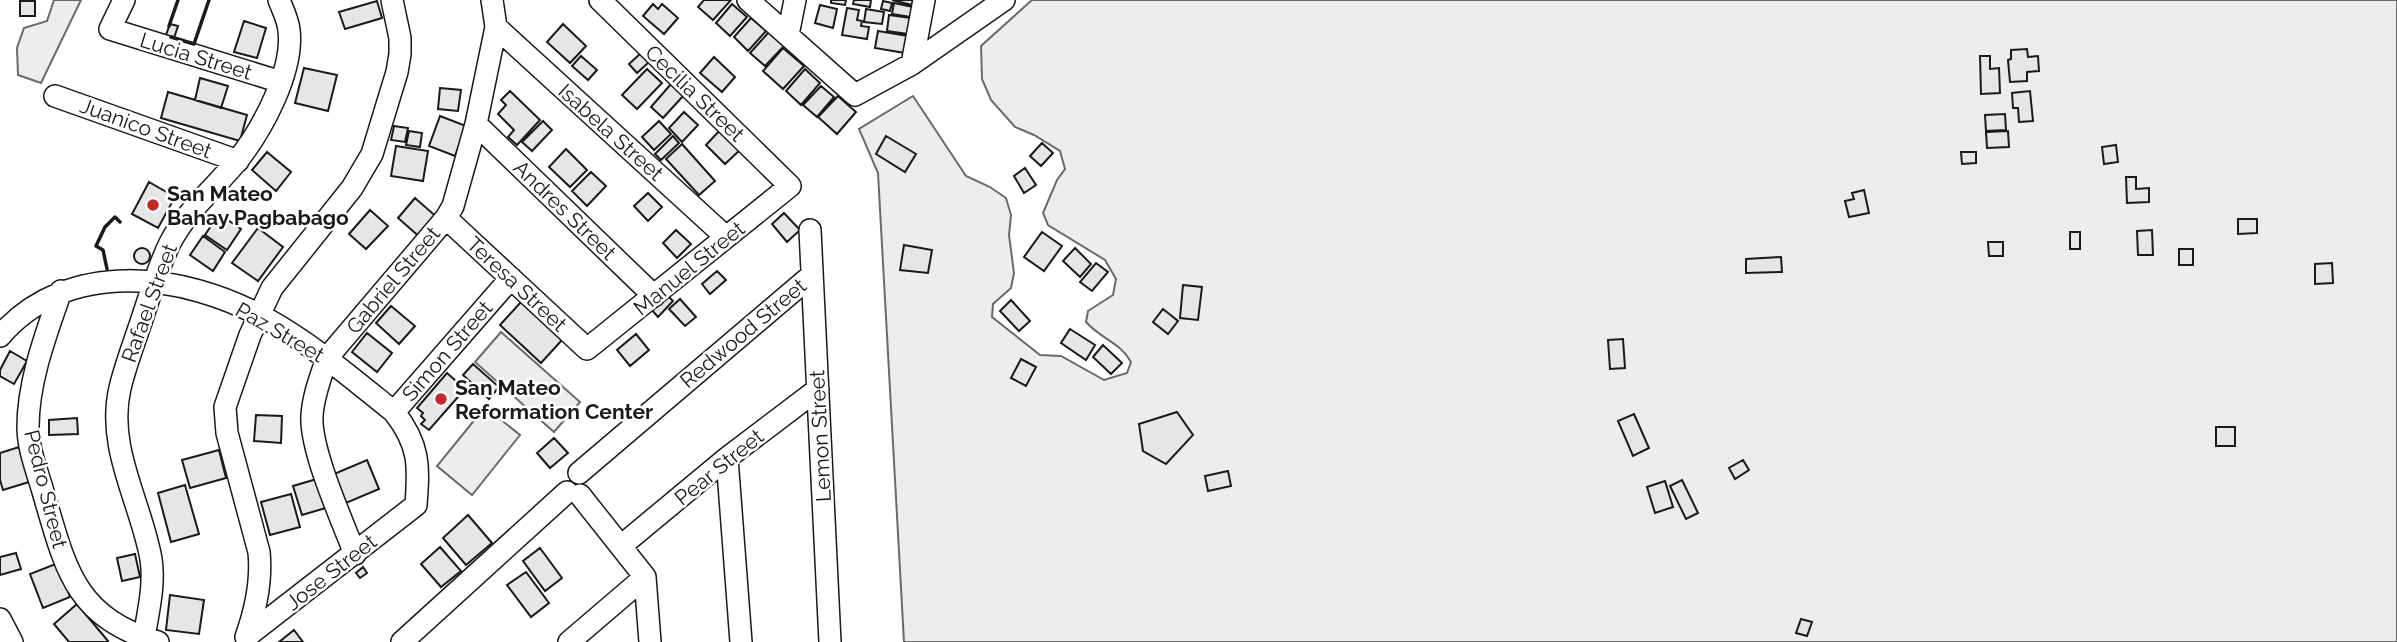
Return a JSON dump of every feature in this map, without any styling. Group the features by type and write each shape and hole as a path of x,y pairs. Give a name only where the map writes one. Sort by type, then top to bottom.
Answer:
{"street":[{"name":"Lucia Street","path":"124,0 110,29 281,82"},
{"name":"Rafael Street","path":"151,640 152,570 144,527 124,467 116,422 120,389 169,243 238,161 263,121 281,82 289,31 279,0"},
{"path":"243,640 255,613 261,572 259,552 224,419 228,398 258,314 283,272 352,188 372,154 400,54 400,38 392,0"},
{"name":"Gabriel Street","path":"355,554 318,454 312,427 314,405 327,358 446,218 453,206 476,124 496,27 492,0"},
{"name":"Cecilia Street","path":"600,0 790,186"},
{"path":"748,0 855,95 912,64 1004,0"},
{"path":"788,35 795,0"},
{"path":"912,64 924,0"},
{"name":"Isabela Street","path":"496,27 726,237"},
{"name":"Juanico Street","path":"55,96 238,161"},
{"name":"Andres Street","path":"476,124 654,296"},
{"name":"Manuel Street","path":"587,349 790,186"},
{"name":"Teresa Street","path":"446,218 587,349"},
{"name":"Lemon Street","path":"810,230 830,642"},
{"name":"Redwood Street","path":"574,494 585,492 587,481 579,473 812,275"},
{"name":"Simon Street","path":"416,505 417,457 410,434 394,412 511,278"},
{"name":"Paz Street","path":"0,335 23,313 61,291 104,282 154,282 200,291 258,314 327,358 394,412"},
{"name":"Pedro Street","path":"61,291 34,379 28,430 32,452 61,554 77,587 94,610 107,620 151,640"},
{"name":"Pear Street","path":"621,546 727,458 818,389"},
{"path":"727,458 741,642"},
{"path":"412,639 574,494 621,546 645,578 650,642"},
{"name":"Jose Street","path":"243,640 416,505"},
{"path":"569,642 645,578"},
{"path":"0,620 12,642"}],"shaded area":[{"path":"54,0 81,0 41,83 18,75 17,48 24,28 47,21"},
{"path":"1032,0 2397,0 2397,642 904,642 878,173 859,129 913,96 966,176 1006,198 1011,215 1009,235 1014,273 1011,288 993,304 992,317 1040,355 1061,356 1104,380 1127,373 1131,362 1127,355 1086,322 1088,311 1113,295 1116,279 1105,260 1048,225 1043,213 1057,180 1065,169 1060,151 1015,127 991,100 982,79 981,46"},
{"path":"501,332 580,402 554,432 475,362"},
{"path":"485,407 520,435 472,495 437,466"}],"building":[{"path":"704,0 731,0 713,20 698,7"},
{"path":"831,0 846,0 845,5 831,3"},
{"path":"854,0 871,0 870,7 853,4"},
{"path":"892,0 913,0 912,5"},
{"path":"20,1 35,1 35,16 20,16"},
{"path":"377,1 382,18 345,29 339,12"},
{"path":"883,1 892,3 890,11 881,9"},
{"path":"894,3 913,7 911,17 892,14"},
{"path":"653,4 658,9 662,4 678,18 664,34 643,16"},
{"path":"732,4 747,17 730,36 716,23"},
{"path":"820,5 837,9 833,28 815,23"},
{"path":"847,8 859,10 857,20 862,21 861,26 869,27 867,39 842,35"},
{"path":"866,9 884,12 882,24 864,22"},
{"path":"889,15 911,18 908,34 887,31"},
{"path":"751,18 766,31 748,51 734,37"},
{"path":"244,21 266,28 257,58 234,52"},
{"path":"170,24 178,26 174,38 166,35"},
{"path":"563,24 586,46 570,63 547,42"},
{"path":"878,31 908,36 905,53 875,48"},
{"path":"769,32 784,46 765,66 750,53"},
{"path":"783,48 804,66 783,89 763,71"},
{"path":"2027,49 2028,57 2038,56 2039,71 2027,72 2027,81 2010,82 2008,60 2011,59 2011,50"},
{"path":"641,53 649,62 637,73 629,64"},
{"path":"581,56 597,70 588,80 572,66"},
{"path":"1980,56 1990,56 1990,69 1999,68 2000,93 1981,94"},
{"path":"714,57 735,77 722,92 700,73"},
{"path":"304,68 337,75 328,111 295,103"},
{"path":"647,69 662,83 637,109 622,95"},
{"path":"805,69 820,83 801,105 786,91"},
{"path":"200,78 228,86 221,108 195,100"},
{"path":"671,84 684,95 663,118 651,107"},
{"path":"821,86 834,97 817,117 803,105"},
{"path":"440,88 461,90 458,111 438,109"},
{"path":"510,91 540,120 517,145 508,137 514,130 498,114 506,105 501,100"},
{"path":"2030,91 2033,121 2019,122 2018,108 2013,108 2012,93"},
{"path":"168,92 247,115 240,141 161,118"},
{"path":"838,96 856,112 837,134 818,117"},
{"path":"684,112 698,125 682,142 669,128"},
{"path":"2005,114 2006,130 1986,131 1985,115"},
{"path":"440,116 466,126 455,156 429,146"},
{"path":"543,121 552,130 532,151 522,142"},
{"path":"659,121 671,134 654,150 642,137"},
{"path":"394,126 408,128 405,142 391,140"},
{"path":"721,129 741,149 725,164 706,145"},
{"path":"409,131 422,133 420,147 406,145"},
{"path":"2008,131 2009,147 1987,148 1986,132"},
{"path":"673,136 679,143 661,160 655,154"},
{"path":"886,136 916,154 905,172 876,154"},
{"path":"1042,143 1053,153 1041,166 1030,156"},
{"path":"682,144 715,181 699,195 666,159"},
{"path":"2116,145 2118,162 2104,164 2102,147"},
{"path":"396,146 428,151 423,181 391,176"},
{"path":"566,149 587,170 570,187 549,167"},
{"path":"267,152 291,172 276,191 252,170"},
{"path":"1961,152 1976,152 1976,163 1962,164"},
{"path":"1025,168 1036,185 1024,193 1014,176"},
{"path":"591,172 606,186 587,206 572,191"},
{"path":"2126,177 2136,177 2136,189 2149,188 2149,202 2127,203"},
{"name":"San Mateo Bahay Pagbabago","path":"149,182 175,197 158,228 132,214"},
{"path":"1864,190 1869,213 1849,217 1845,201 1854,199 1852,193"},
{"path":"648,193 662,207 648,221 634,206"},
{"path":"415,198 439,219 422,239 398,218"},
{"path":"370,210 388,226 366,249 349,234"},
{"path":"784,213 800,230 787,242 772,224"},
{"path":"219,214 241,229 227,250 205,235"},
{"path":"2238,219 2257,219 2257,233 2238,234"},
{"path":"258,228 283,247 258,281 232,263"},
{"path":"676,230 691,244 677,258 663,243"},
{"path":"2152,230 2153,255 2138,255 2137,231"},
{"path":"1042,232 1062,246 1044,271 1024,257"},
{"path":"2070,232 2080,232 2080,249 2070,249"},
{"path":"203,236 225,252 213,271 190,255"},
{"path":"1988,242 2003,242 2003,256 1989,256"},
{"path":"904,245 932,250 928,273 900,270"},
{"path":"142,248 150,256 142,264 134,256"},
{"path":"1075,248 1091,264 1080,277 1063,261"},
{"path":"2179,249 2193,249 2193,265 2179,265"},
{"path":"1781,257 1782,272 1746,273 1746,259"},
{"path":"1096,263 1108,272 1092,291 1080,282"},
{"path":"2332,263 2333,283 2315,284 2315,264"},
{"path":"717,271 726,280 710,294 702,284"},
{"path":"1183,285 1202,287 1198,320 1180,318"},
{"path":"666,294 673,301 658,317 651,309"},
{"path":"680,299 696,317 685,326 669,309"},
{"path":"1011,300 1030,321 1019,331 1000,311"},
{"path":"521,302 562,340 541,363 500,325"},
{"path":"391,306 415,326 399,344 376,323"},
{"path":"1163,309 1178,321 1168,334 1153,322"},
{"path":"1070,329 1095,345 1086,360 1061,343"},
{"path":"367,333 392,353 377,372 352,352"},
{"path":"636,334 649,350 630,366 617,350"},
{"path":"1623,339 1625,368 1610,369 1608,340"},
{"path":"1103,345 1122,363 1111,374 1093,357"},
{"path":"10,351 27,361 14,384 0,376 0,370"},
{"path":"1021,359 1036,367 1026,386 1011,378"},
{"path":"473,364 499,387 489,399 463,375"},
{"name":"San Mateo Reformation Center","path":"447,373 465,389 429,430 421,424 425,420 421,416 423,413 417,408"},
{"path":"1177,412 1193,435 1166,464 1143,451 1139,424"},
{"path":"1634,414 1649,448 1633,456 1618,421"},
{"path":"256,415 282,416 281,443 254,441"},
{"path":"77,418 78,434 49,435 49,420"},
{"path":"2216,427 2235,427 2235,446 2216,446"},
{"path":"554,438 568,453 550,468 537,453"},
{"path":"19,447 29,482 3,490 0,480 0,453"},
{"path":"219,450 226,478 190,488 182,460"},
{"path":"367,460 379,489 346,503 334,474"},
{"path":"1743,460 1749,470 1735,479 1729,468"},
{"path":"1228,471 1231,486 1208,491 1205,476"},
{"path":"320,478 329,507 302,515 293,486"},
{"path":"1682,480 1698,513 1686,519 1670,486"},
{"path":"1665,481 1673,507 1655,513 1647,487"},
{"path":"185,485 199,534 171,542 158,493"},
{"path":"291,494 300,527 270,535 261,502"},
{"path":"468,515 492,543 466,565 443,538"},
{"path":"440,547 461,571 441,587 421,564"},
{"path":"540,548 562,578 545,591 523,561"},
{"path":"16,553 21,569 0,575 0,557"},
{"path":"135,554 140,577 122,581 117,558"},
{"path":"58,563 70,597 43,608 30,574"},
{"path":"363,567 367,573 360,578 356,573"},
{"path":"526,572 549,603 531,617 507,585"},
{"path":"170,595 204,600 199,634 166,630"},
{"path":"77,604 108,641 69,642 54,624"},
{"path":"1801,619 1812,622 1807,636 1796,633"},
{"path":"294,630 303,642 279,642"}],"wall":[{"path":"169,26 178,0"},
{"path":"171,37 194,44 209,0"},
{"path":"107,269 103,250 96,246 105,227 115,217 120,222"}],"place":[{"name":"San Mateo Bahay Pagbabago","path":"153,205"},
{"name":"San Mateo Reformation Center","path":"441,399"}]}
